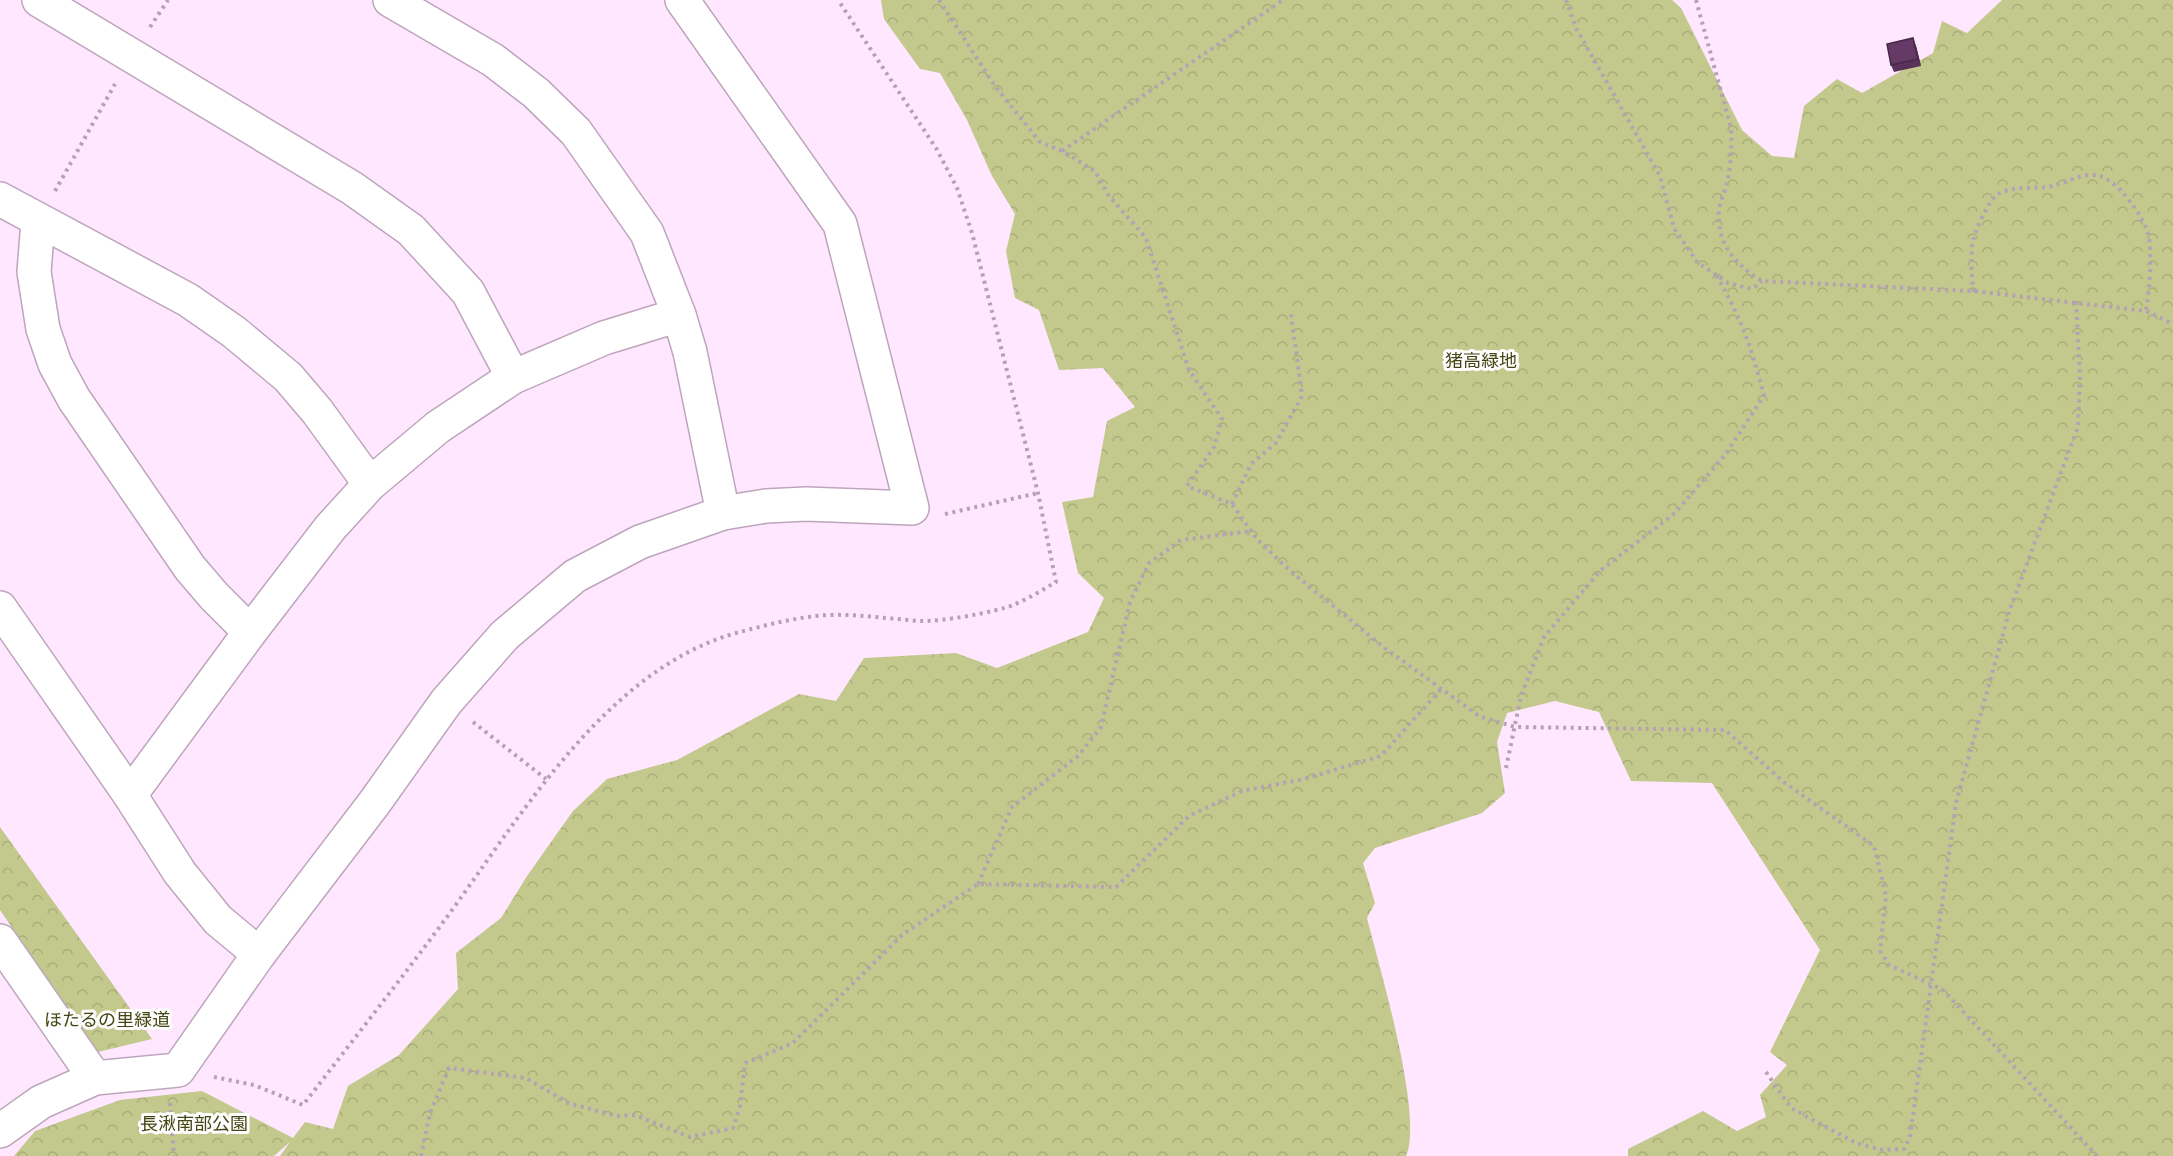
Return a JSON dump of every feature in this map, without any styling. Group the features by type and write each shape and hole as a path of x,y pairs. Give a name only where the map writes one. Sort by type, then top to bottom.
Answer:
{"street":[{"path":"39,0 352,188 411,230 468,292 513,377"},
{"path":"390,0 493,60 536,93 576,132 647,233 679,315 690,352 723,513"},
{"path":"0,1131 41,1102 95,1078 173,1070 375,802 446,702 505,635 575,576 640,542 723,513 766,506 806,504 912,508 840,224 682,0"},
{"path":"0,199 188,300 234,332 288,377 317,411 370,484"},
{"path":"38,221 34,272 43,329 55,364 74,399 190,568 250,632"},
{"path":"130,795 330,528 370,484 438,427 513,377 604,338 679,315"},
{"path":"0,608 130,795 186,881 218,920 260,954"},
{"path":"0,941 95,1078"}],"path":[{"path":"38,221 131,56 168,0"},
{"path":"174,1156 173,1070 254,1085 303,1105 435,934 546,779 576,744 613,707 652,674 687,652 732,634 779,622 827,615 874,616 924,621 967,615 1011,606 1056,582 1038,493 972,233 957,188 936,148 838,0"},
{"path":"939,0 995,86 1040,142 1062,151 1095,171 1109,196 1146,238 1189,370 1222,419 1214,447 1187,486 1232,504 1251,531 1289,570 1386,649 1479,716 1515,727 1725,730 1785,783 1874,846 1886,896 1880,951 1889,965 1943,990 2097,1156"},
{"path":"1062,151 1283,0"},
{"path":"1566,0 1576,28 1660,176 1674,228 1697,262 1728,283 1752,289 1762,281"},
{"path":"1696,0 1731,128 1728,182 1719,209 1720,228 1726,247 1735,261 1762,281 1973,291 2146,311 2173,324"},
{"path":"1973,291 1972,244 1987,206 1997,194 2014,189 2050,187 2082,176 2101,176 2118,187 2135,209 2148,234 2150,294 2146,311"},
{"path":"1506,768 1521,696 1544,637 1600,571 1674,513 1725,455 1764,396 1754,356 1736,309 1716,275"},
{"path":"1766,1072 1791,1108 1856,1143 1883,1150 1904,1149 1910,1137 1956,803 2010,609 2078,427 2080,376 2076,302"},
{"path":"1232,504 1251,464 1276,443 1302,396 1291,314"},
{"path":"912,508 936,516 1038,493"},
{"path":"421,1156 430,1113 449,1068 526,1078 568,1103 617,1116 635,1115 690,1137 733,1128 740,1106 745,1063 793,1042 902,935 978,884 1012,807 1078,756 1101,727 1130,602 1149,563 1181,540 1251,531"},
{"path":"978,884 1116,887 1189,816 1242,791 1304,779 1382,756 1441,689"},
{"path":"446,702 546,779"}],"green space":[{"name":"猪高緑地","path":"881,0 1672,0 1681,8 1742,130 1772,156 1794,158 1804,106 1837,79 1862,93 1933,53 1942,21 1967,33 2002,0 2173,0 2173,1156 1628,1156 1628,1149 1703,1111 1737,1131 1766,1117 1760,1095 1787,1065 1770,1052 1820,950 1712,783 1631,781 1599,712 1555,701 1507,713 1497,742 1505,793 1482,813 1375,848 1363,863 1375,903 1367,918 1405,1076 1410,1136 1406,1156 280,1156 290,1142 274,1156 14,1156 35,1131 120,1100 202,1091 293,1138 305,1122 333,1129 348,1086 399,1055 458,989 456,953 501,918 527,876 573,811 607,779 677,760 799,694 836,701 864,658 956,653 997,668 1088,632 1104,598 1078,573 1062,502 1093,497 1107,421 1135,407 1103,368 1059,370 1039,310 1015,298 1006,251 1015,214 992,176 967,120 940,73 920,69 884,19"},
{"name":"ほたるの里緑道","path":"0,827 152,1039 98,1052 0,910"}],"building":[{"path":"1913,38 1918,59 1891,65 1887,44"}],"park label":[{"name":"長湫南部公園","path":"194,1124"}]}
